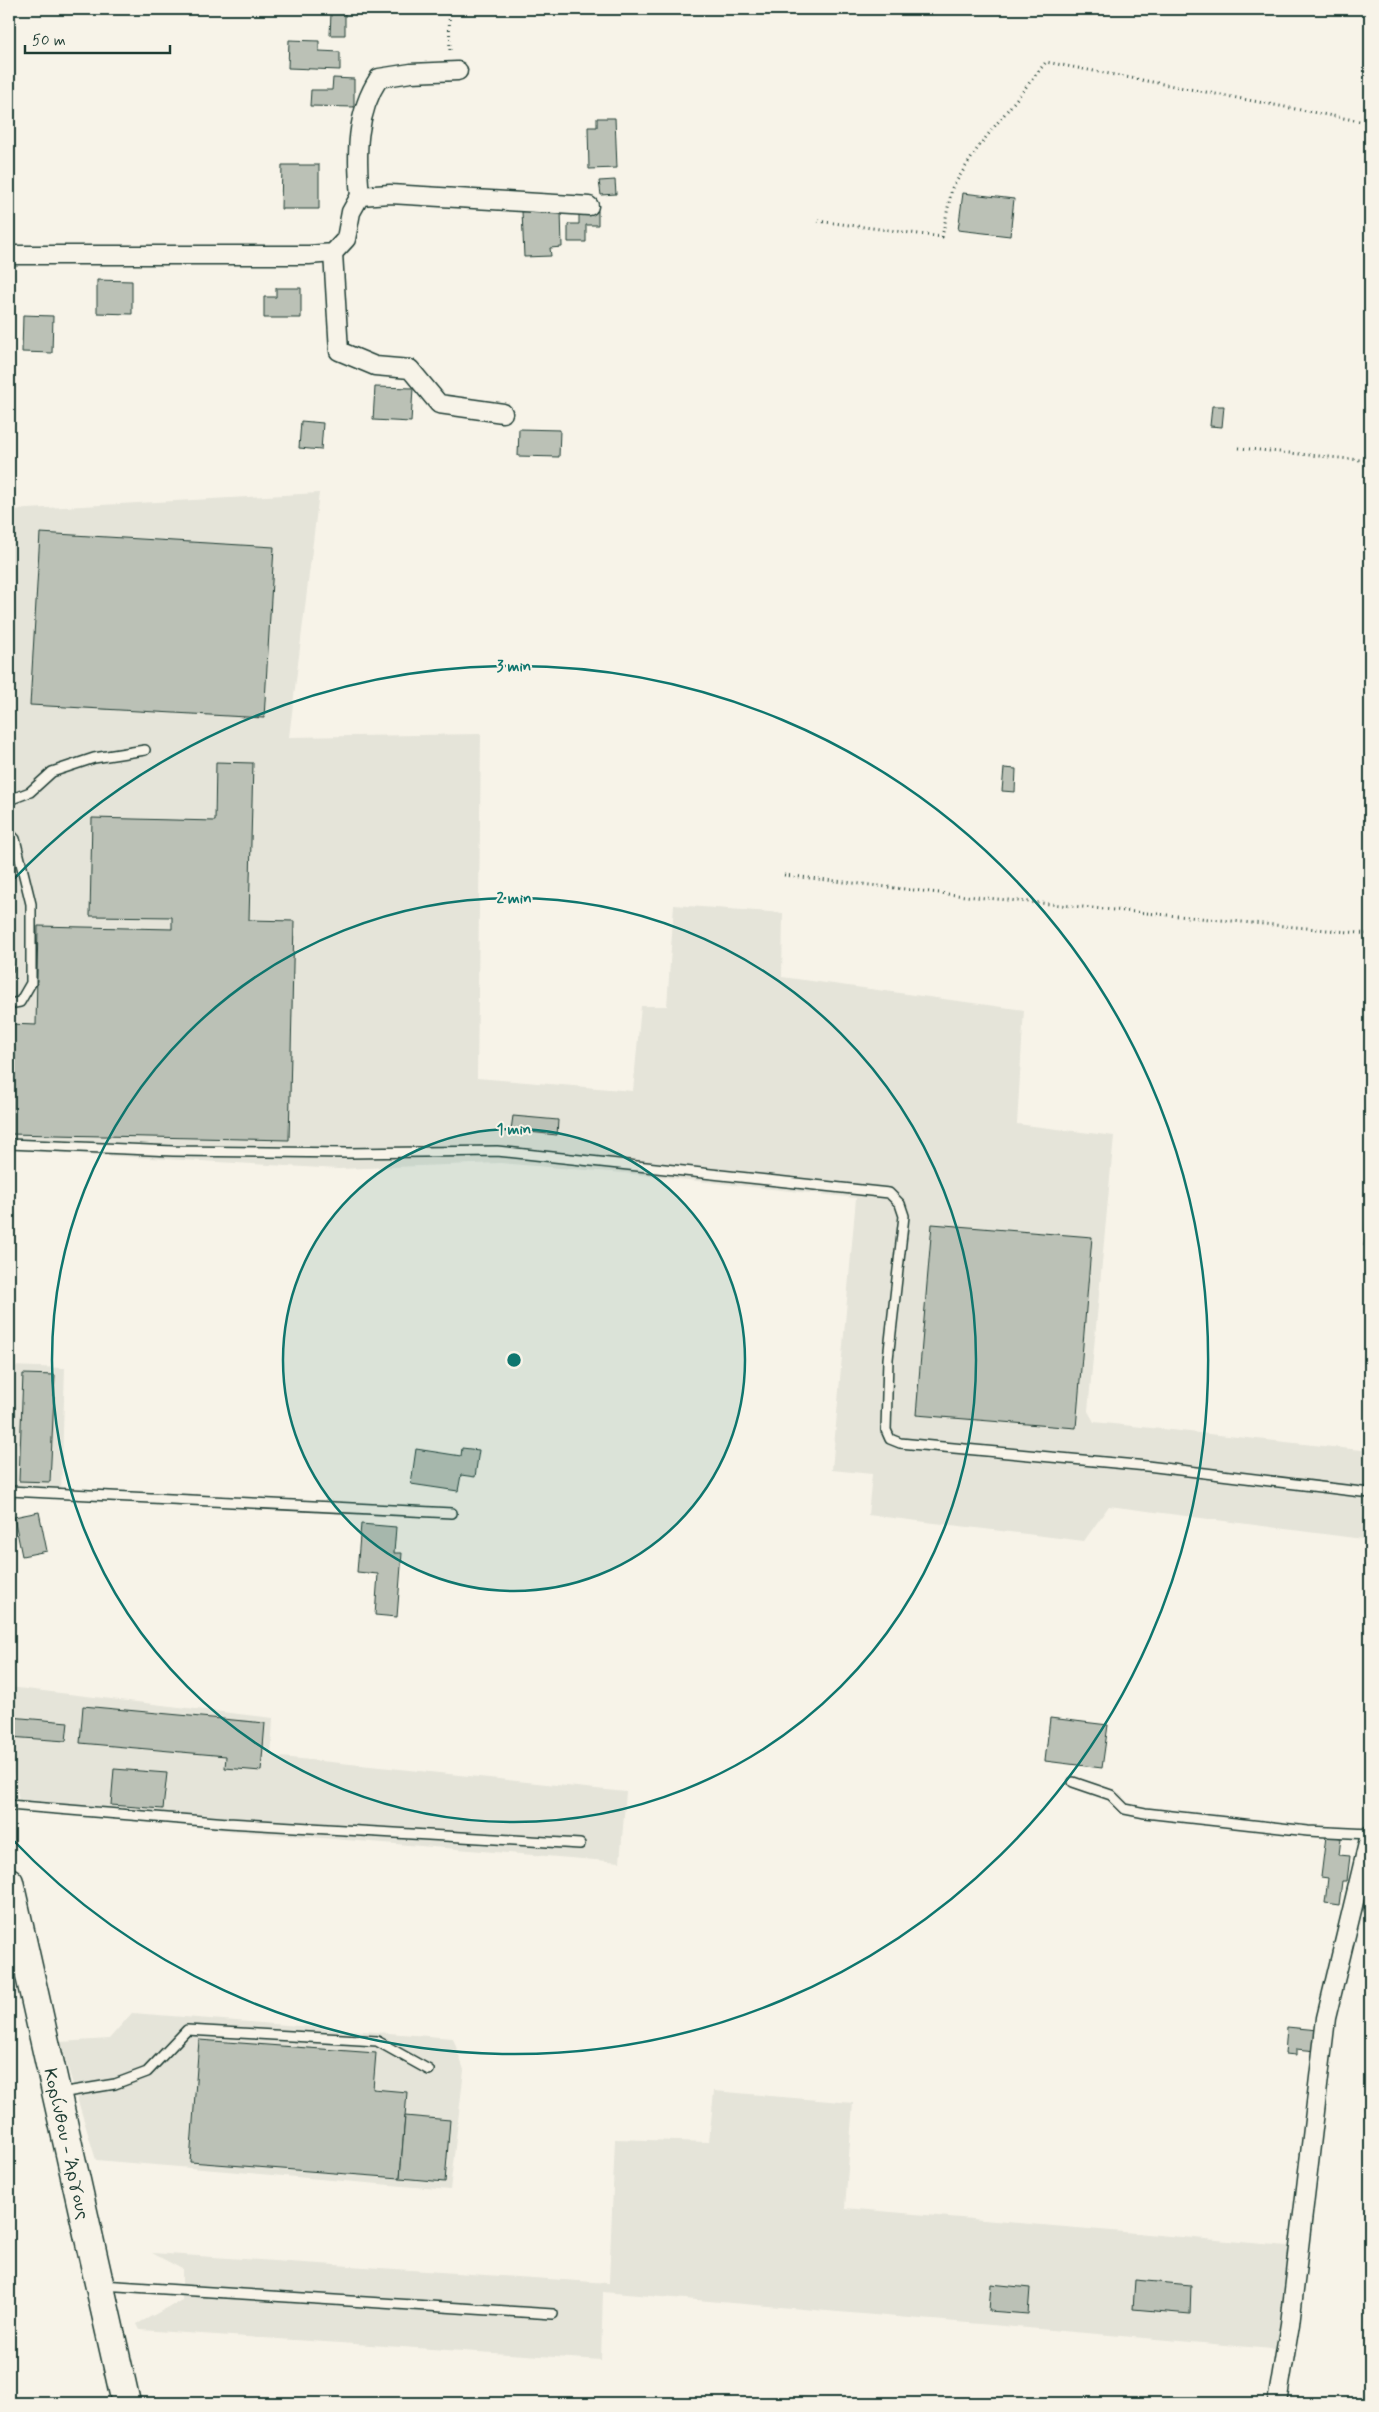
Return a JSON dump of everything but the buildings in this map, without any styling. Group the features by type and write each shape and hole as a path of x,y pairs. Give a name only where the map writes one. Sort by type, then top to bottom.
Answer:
{"main road":[{"name":"Κορίνθου - Άργους","path":"9,1882 55,2094 126,2403"}],"street":[{"path":"9,255 308,255 333,253 346,239 351,212 360,196 356,158 361,120 368,94 379,78 411,73 452,71"},
{"path":"360,196 390,194 589,206"},
{"path":"333,253 339,351 375,366 410,369 439,404 503,413"},
{"path":"1277,2403 1290,2324 1326,2018 1370,1834"}],"lane":[{"path":"9,800 30,792 52,772 94,758 145,750"},
{"path":"9,833 15,839 31,904 31,983 20,1002 9,1004"},
{"path":"9,1144 172,1151 348,1153 497,1151 889,1193 900,1204 904,1216 888,1360 886,1430 890,1439 900,1443 1148,1466 1370,1493"},
{"path":"9,1491 452,1513"},
{"path":"1073,1782 1111,1795 1125,1809 1146,1814 1308,1831 1370,1834"},
{"path":"9,1805 228,1823 580,1844"},
{"path":"55,2094 115,2084 146,2072 187,2030 377,2041 429,2070"},
{"path":"98,2284 553,2314"}],"path":[{"path":"449,9 452,71"},
{"path":"818,221 942,237 952,188 979,146 1046,62 1370,123"},
{"path":"1239,448 1370,461"},
{"path":"784,876 975,897 1370,934"}],"shaded area":[{"path":"319,493 289,737 481,734 477,1078 633,1091 641,1006 667,1006 674,905 783,913 782,977 1024,1010 1017,1124 1114,1136 1088,1411 1094,1422 1370,1451 1370,1540 1109,1506 1084,1541 868,1515 872,1474 832,1470 856,1198 624,1173 500,1163 339,1169 9,1150 9,510"},
{"path":"9,1366 65,1368 61,1494 9,1491"},
{"path":"9,1687 273,1718 271,1756 626,1792 620,1862 234,1831 21,1809 9,1754"},
{"path":"132,2013 453,2038 464,2070 450,2190 96,2160 60,2042 109,2039"},
{"path":"714,2091 853,2103 845,2208 1299,2247 1285,2350 603,2292 601,2360 140,2330 137,2324 182,2300 182,2269 152,2253 609,2283 615,2139 709,2142"}]}
